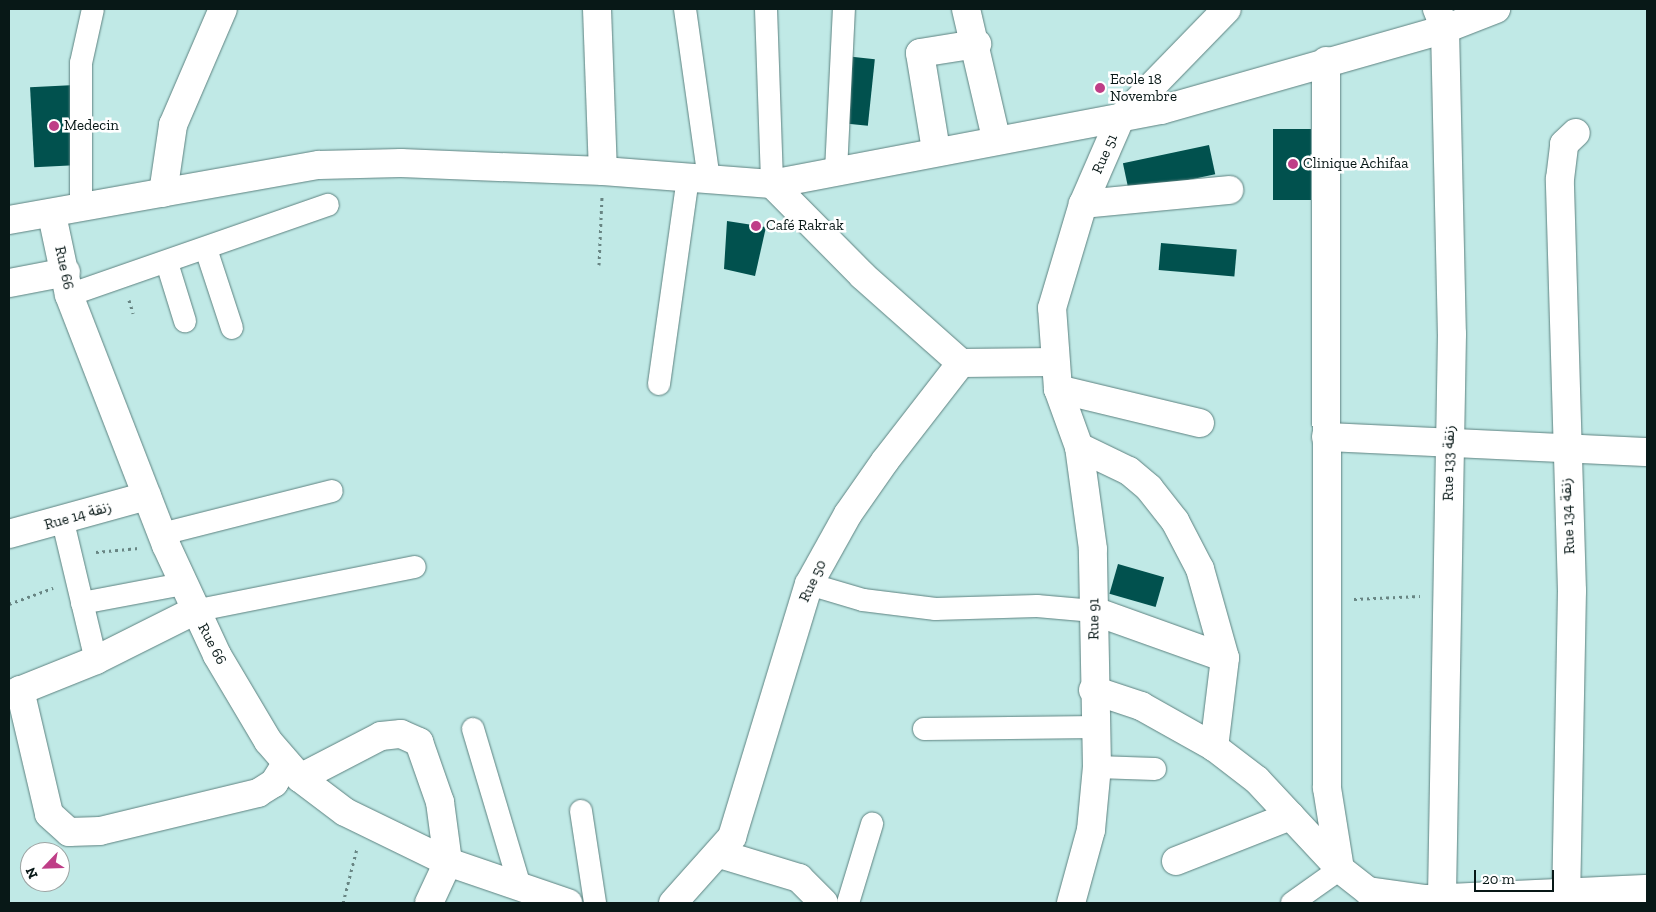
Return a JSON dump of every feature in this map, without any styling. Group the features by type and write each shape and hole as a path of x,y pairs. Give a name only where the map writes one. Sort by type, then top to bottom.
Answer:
{"street":[{"path":"81,208 81,63 92,9"},
{"path":"163,193 173,125 223,9"},
{"path":"597,9 603,171"},
{"path":"659,384 699,178 686,9"},
{"path":"766,9 772,184 863,276 961,363 1053,349"},
{"path":"836,171 844,9"},
{"path":"966,9 977,44 996,138"},
{"name":"Rue 51","path":"1053,349 1060,273 1083,204 1120,119 1227,9"},
{"path":"9,220 52,215 81,208 319,165 401,163 603,171 772,184 996,138 1120,119 1326,61 1441,19 1496,9"},
{"name":"Rue 133 زنقة","path":"1441,19 1452,334 1445,594 1442,897"},
{"path":"936,150 920,53 977,44"},
{"path":"1326,61 1327,788 1340,869"},
{"name":"Rue 134 زنقة","path":"1566,900 1572,591 1564,448 1561,163 1564,144 1576,134"},
{"path":"1083,204 1229,190"},
{"path":"9,284 68,284 167,263 328,205"},
{"name":"Rue 66","path":"52,215 68,284 147,496 194,611 249,710 293,771 363,821 448,862 568,903"},
{"path":"206,249 232,328"},
{"path":"167,263 185,321"},
{"name":"Rue 91","path":"1053,349 1058,389 1079,447 1092,520 1093,690 1097,727 1097,767 1091,830 1071,903"},
{"name":"Rue 50","path":"673,903 720,854 743,810 810,584 848,514 961,363"},
{"path":"1058,389 1200,423"},
{"path":"1326,437 1449,445 1647,452"},
{"path":"1079,447 1129,471 1175,521 1200,569 1225,658 1214,747"},
{"path":"164,540 332,490"},
{"name":"Rue 14 زنقة","path":"9,534 63,522 147,496"},
{"path":"63,522 96,660"},
{"path":"415,567 194,611 96,660 14,693 49,814 69,832 100,831 258,793 293,771 381,736 413,738 427,757 440,802 448,862 429,903"},
{"path":"82,604 183,584"},
{"path":"810,584 863,600 935,610 1037,606 1094,611 1225,658"},
{"path":"1093,690 1141,706 1214,747 1257,780 1340,869 1368,891 1387,897 1566,900 1647,889"},
{"path":"924,729 1097,727"},
{"path":"473,729 520,887"},
{"path":"1097,767 1154,769"},
{"path":"581,810 596,903"},
{"path":"1176,861 1290,816"},
{"path":"848,903 872,824"},
{"path":"720,854 799,878 824,903"},
{"path":"1292,903 1340,869"}],"path":[{"path":"599,264 603,171"},
{"path":"70,555 164,540"},
{"path":"9,604 76,580"},
{"path":"1326,600 1445,594"},
{"path":"342,903 363,821"}],"building":[{"path":"845,56 875,59 868,126 838,123"},
{"name":"Medecin","path":"75,85 79,165 34,167 30,87"},
{"name":"Clinique Achifaa","path":"1273,129 1311,129 1311,200 1273,200"},
{"path":"1209,145 1215,174 1129,193 1123,163"},
{"path":"727,221 766,227 755,276 724,269"},
{"path":"1161,243 1237,250 1234,277 1159,270"},
{"path":"1118,564 1164,577 1156,607 1109,594"}],"place":[{"name":"Ecole 18 Novembre","path":"1100,88"},
{"name":"Medecin","path":"54,126"},
{"name":"Clinique Achifaa","path":"1293,164"},
{"name":"Café Rakrak","path":"756,226"}]}
